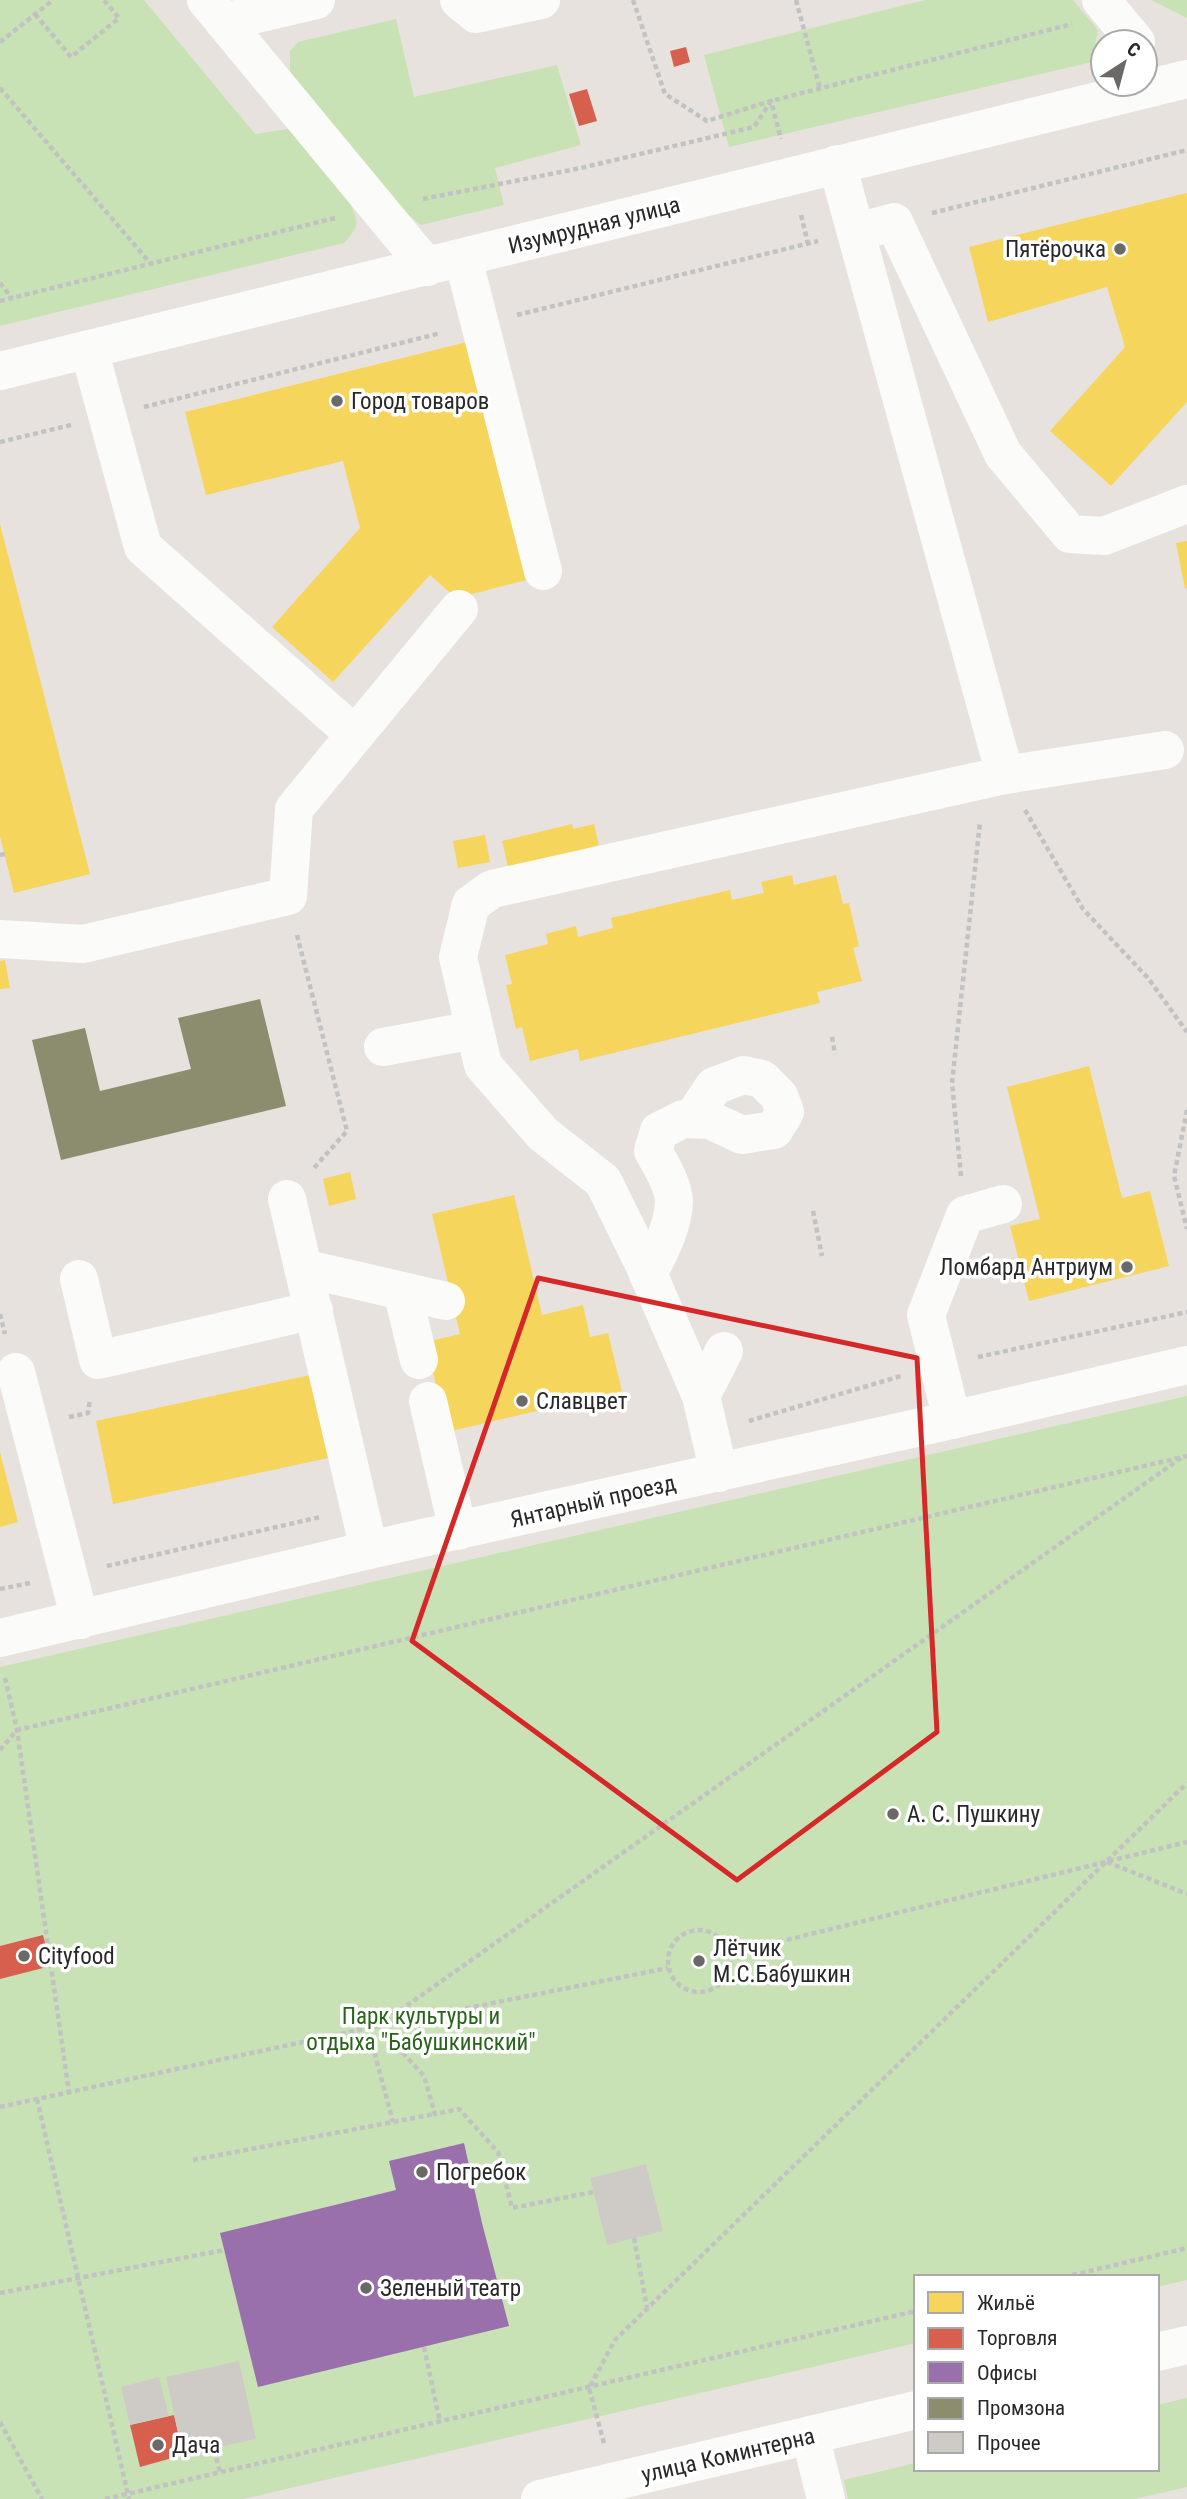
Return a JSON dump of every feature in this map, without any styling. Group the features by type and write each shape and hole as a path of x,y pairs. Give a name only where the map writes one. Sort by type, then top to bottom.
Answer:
{"street":[{"path":"215,11 316,0"},
{"path":"458,0 476,14 541,0"},
{"path":"215,11 377,208 445,263 480,324 543,570"},
{"path":"1159,65 1178,81"},
{"name":"Изумрудная улица","path":"0,371 1178,81"},
{"path":"838,164 995,777"},
{"path":"856,232 894,222 1003,454 1070,534 1104,536 1187,504"},
{"path":"89,349 143,547 354,734"},
{"path":"0,939 83,944 288,896 295,809 354,734 459,610"},
{"path":"719,1473 706,1414 648,1275 603,1181 542,1134 483,1065 458,957 471,904 492,889 995,777 1165,751"},
{"path":"383,1047 474,1030"},
{"path":"648,1275 667,1237 674,1200 653,1151 659,1131 682,1119 692,1119"},
{"path":"287,1199 369,1550"},
{"path":"952,1420 926,1315 965,1215 1003,1203"},
{"path":"303,1268 446,1301"},
{"path":"79,1279 98,1360 314,1310"},
{"path":"402,1291 419,1360"},
{"path":"706,1414 724,1351"},
{"name":"Янтарный проезд","path":"1,1653 80,1620 369,1550 719,1473 1187,1365"},
{"path":"16,1372 80,1620"},
{"path":"428,1401 458,1531"},
{"path":"1159,2352 1187,2345"},
{"name":"улица Коминтерна","path":"540,2499 914,2410"},
{"path":"810,2435 826,2499"}],"path":[{"path":"0,42 53,0"},
{"path":"35,14 71,57 119,18 104,0"},
{"path":"633,0 665,93 707,121 771,101 1116,19"},
{"path":"796,0 820,89"},
{"path":"0,88 151,264"},
{"path":"0,301 377,208 581,168 754,127 771,101"},
{"path":"894,222 1187,150"},
{"path":"0,442 856,232"},
{"path":"0,283 12,298"},
{"path":"995,777 1083,909 1148,978 1187,1032"},
{"path":"965,1215 952,1083 995,777"},
{"path":"287,1199 347,1131 288,896"},
{"path":"832,1037 835,1054"},
{"path":"1187,1110 1174,1176 1187,1229"},
{"path":"813,1211 822,1256"},
{"path":"706,1414 1187,1312"},
{"path":"30,1426 88,1413 98,1360"},
{"path":"0,1750 17,1730 1184,1457"},
{"path":"378,2026 1184,1457"},
{"path":"0,1589 360,1508"},
{"path":"1,1653 17,1730 69,2092"},
{"path":"614,2482 590,2388 615,2340 1187,1783"},
{"path":"729,1954 1187,1842"},
{"path":"1107,1862 1187,1894"},
{"path":"691,1930 704,1930 715,1934 724,1942 729,1954 730,1966 725,1978 706,1991 682,1987 673,1979 668,1968 672,1944 691,1930"},
{"path":"0,2106 668,1968"},
{"path":"378,2026 424,2076 435,2114"},
{"path":"368,2028 393,2122"},
{"path":"37,2099 129,2496"},
{"path":"193,2160 459,2109 498,2152 512,2208 593,2192"},
{"path":"634,2238 647,2308"},
{"path":"1072,2275 1187,2248"},
{"path":"0,2293 224,2250"},
{"path":"105,2499 129,2496 220,2472 914,2311"},
{"path":"424,2347 440,2422"},
{"path":"0,2422 42,2499"},
{"path":"214,2450 220,2472"}],"highlighted area":[{"path":"538,1278 917,1358 937,1732 737,1880 412,1641"}],"green space":[{"path":"0,0 144,0 255,134 294,128 347,199 356,219 353,232 344,243 0,326"},
{"path":"925,0 1073,0 1096,28 1089,28 1089,63 729,147 704,55"},
{"path":"1151,0 1187,0 1187,18"},
{"path":"396,19 414,97 557,65 581,145 495,168 504,205 421,225 400,208 290,72 290,51 298,42"},
{"name":"Парк культуры и отдыха \"Бабушкинский\"","path":"1187,1396 1187,2280 1159,2287 1159,2275 914,2275 914,2343 243,2499 0,2499 0,1667"},
{"path":"1187,2398 1187,2487 1135,2499 848,2499 844,2480 914,2463 914,2471 1159,2471 1159,2405"}],"building: Жильё":[{"path":"1187,193 1187,402 1111,486 1050,431 1125,347 1107,287 988,322 969,247"},
{"path":"467,342 527,580 456,598 430,575 333,682 272,627 360,528 343,461 206,495 185,412"},
{"path":"0,524 90,874 14,893 0,836"},
{"path":"1187,541 1187,588 1185,589 1176,543"},
{"path":"572,824 573,829 594,824 599,845 509,871 502,841"},
{"path":"485,835 490,862 458,868 453,841"},
{"path":"792,875 794,885 836,875 843,904 849,903 859,946 853,948 862,981 817,992 820,1003 580,1061 578,1049 530,1061 522,1027 516,1029 506,985 512,984 505,955 548,944 546,934 576,926 578,937 613,928 611,918 730,890 732,900 764,893 761,882"},
{"path":"5,960 10,988 0,989 0,961"},
{"path":"1089,1066 1122,1198 1150,1191 1169,1266 1029,1301 1010,1226 1040,1219 1007,1087"},
{"path":"350,1172 356,1199 329,1206 323,1179"},
{"path":"514,1195 542,1315 583,1305 590,1337 608,1333 622,1391 447,1432 426,1342 460,1334 432,1214"},
{"path":"315,1374 333,1457 113,1504 96,1421"},
{"path":"0,1452 18,1522 0,1527"}],"building: Торговля":[{"path":"686,47 690,62 674,67 670,51"},
{"path":"587,89 597,121 579,126 569,94"},
{"name":"Cityfood","path":"43,1935 51,1966 0,1979 0,1946"},
{"name":"Дача","path":"174,2415 183,2455 140,2467 130,2425"}],"building: Офисы":[{"name":"Зеленый театр","path":"464,2143 509,2326 258,2387 220,2233 396,2190 389,2161"}],"building: Промзона":[{"path":"260,999 286,1106 61,1160 32,1040 85,1028 100,1091 191,1069 178,1018"}],"building: Прочее":[{"path":"646,2164 663,2231 607,2245 590,2178"},
{"path":"239,2361 256,2439 183,2455 166,2377"},
{"path":"159,2377 169,2416 130,2425 121,2387"}],"place":[{"name":"Пятёрочка","path":"1120,249"},
{"name":"Город товаров","path":"337,401"},
{"name":"Ломбард Антриум","path":"1127,1267"},
{"name":"Славцвет","path":"522,1401"},
{"name":"А. С. Пушкину","path":"893,1814"},
{"name":"Cityfood","path":"24,1956"},
{"name":"Лётчик М.С.Бабушкин","path":"699,1961"},
{"name":"Погребок","path":"422,2172"},
{"name":"Зеленый театр","path":"366,2288"},
{"name":"Дача","path":"158,2445"}]}
